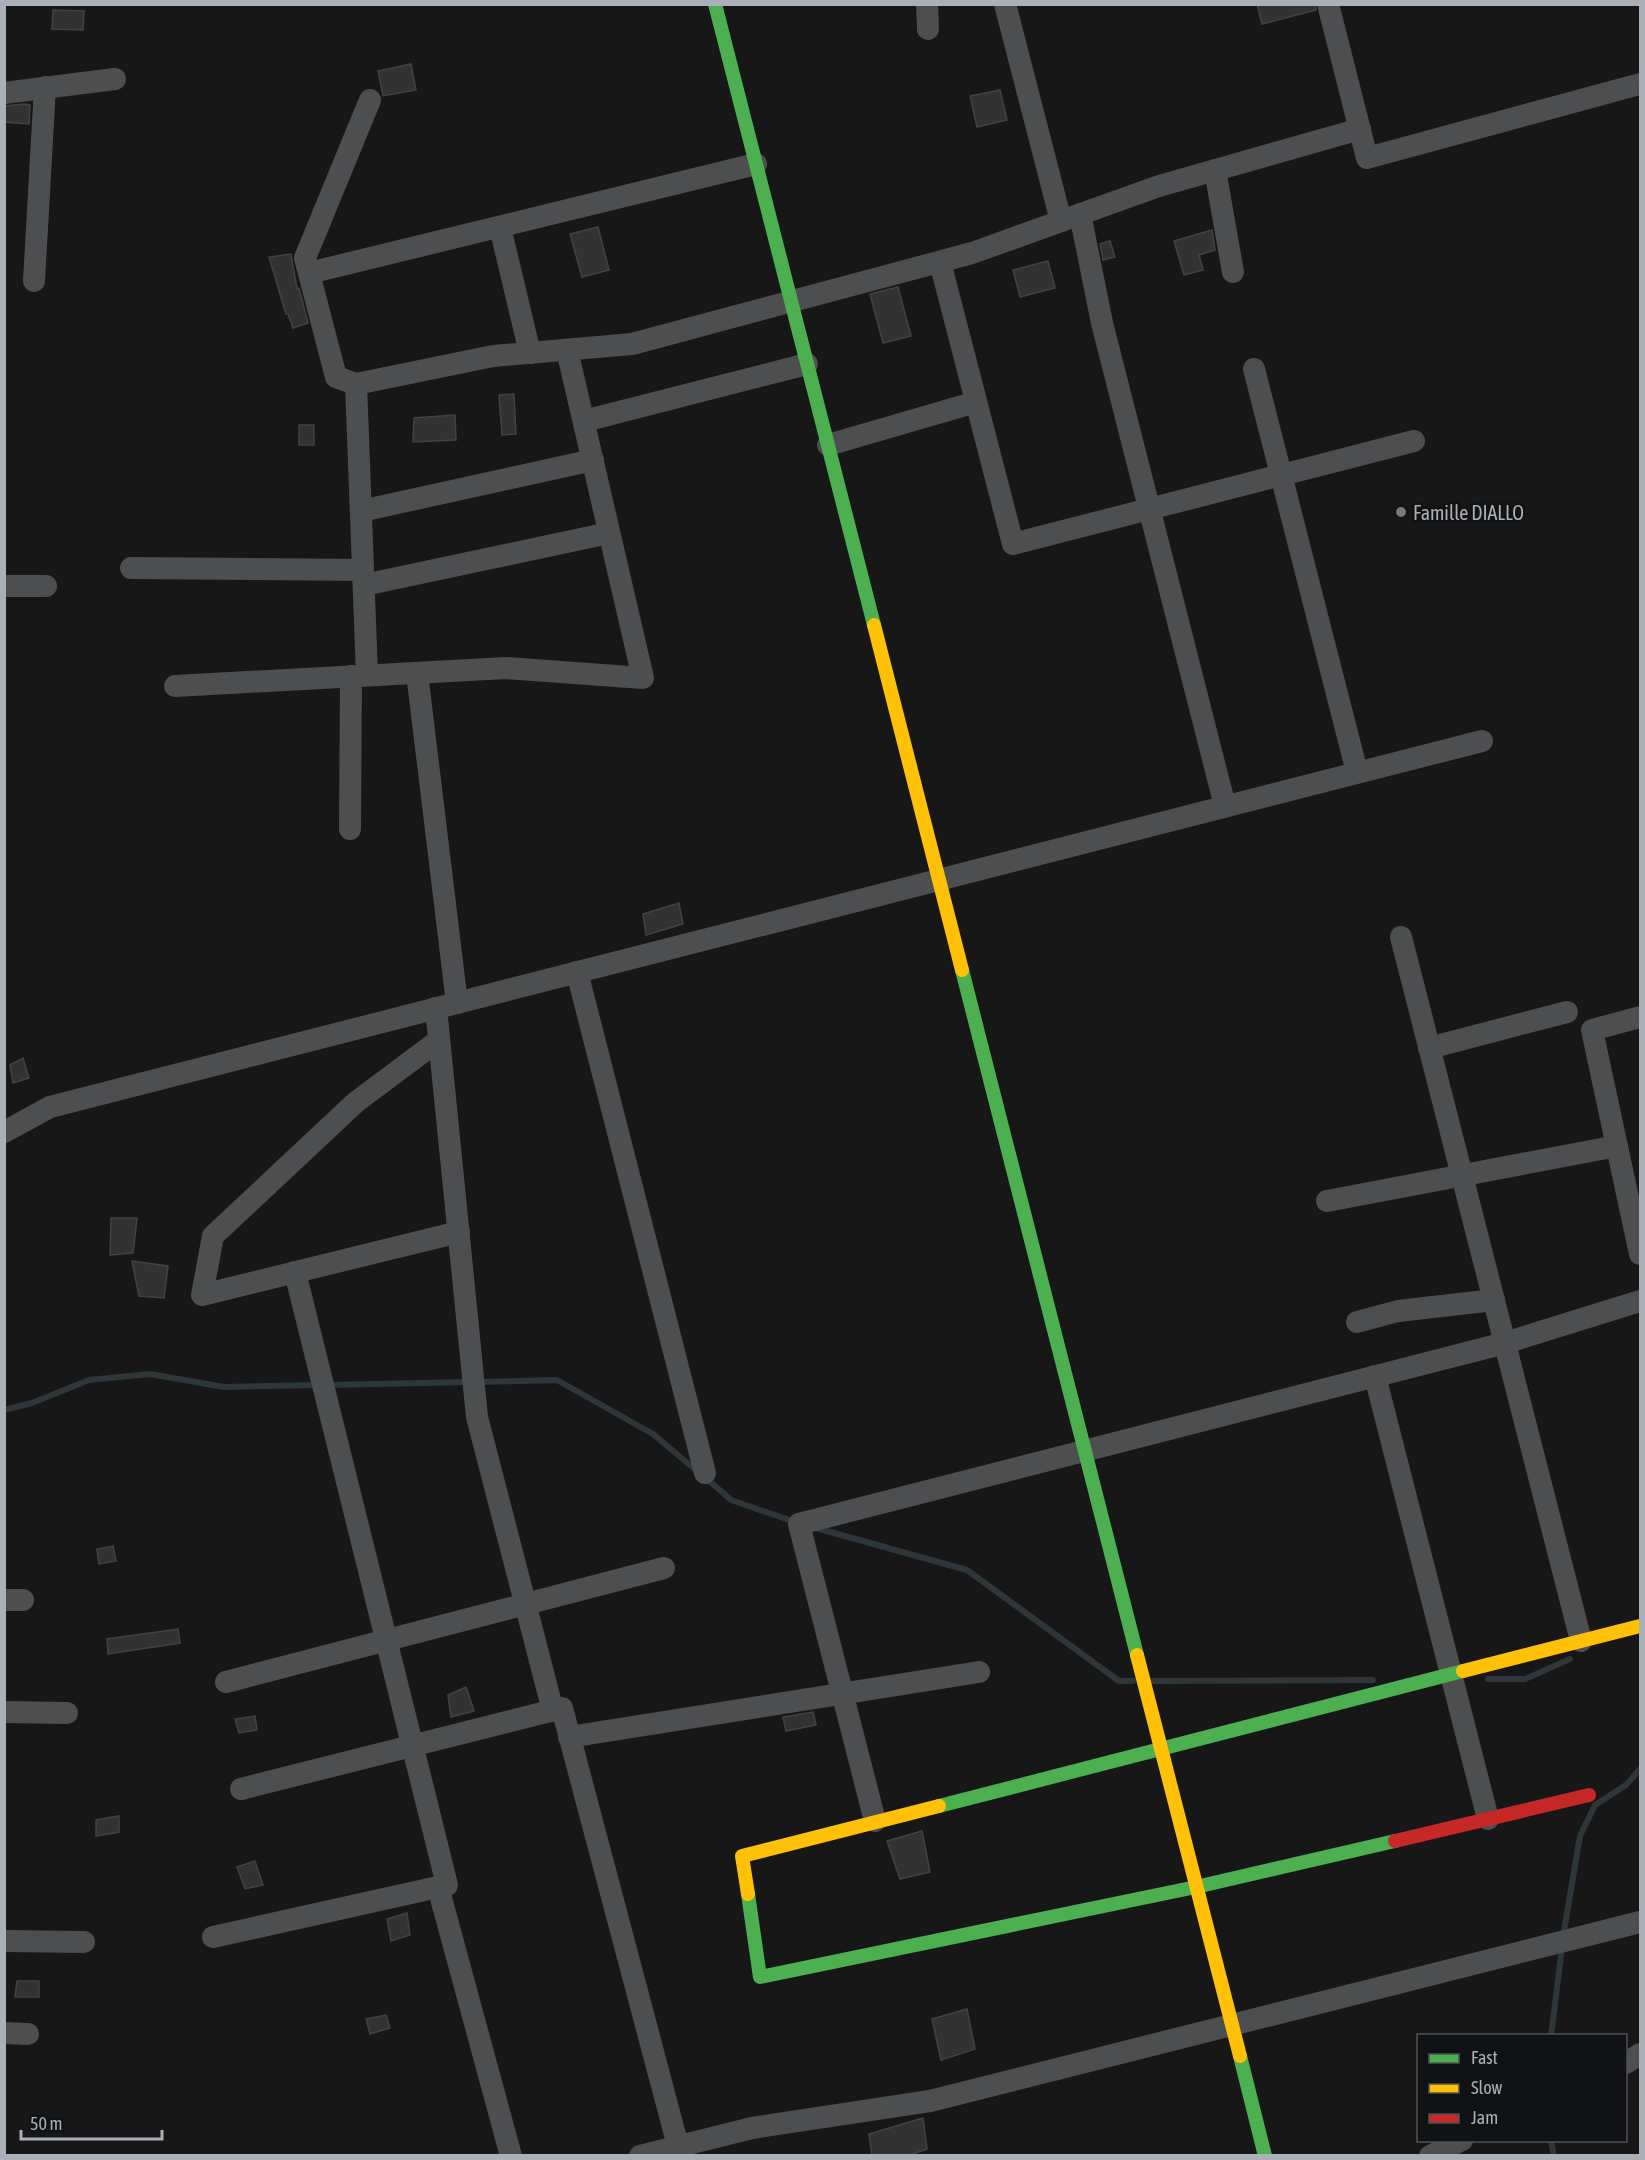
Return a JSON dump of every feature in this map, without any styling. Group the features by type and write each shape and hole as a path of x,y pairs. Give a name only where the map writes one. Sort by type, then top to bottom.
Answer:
{"street":[{"path":"716,4 1265,2156"},
{"path":"927,4 928,29"},
{"path":"1005,4 1102,323 1225,806"},
{"path":"1328,4 1367,158 1641,84"},
{"path":"4,93 115,79"},
{"path":"34,281 45,87"},
{"path":"370,100 305,258 336,377 356,384 493,356 632,344 972,253 1159,186 1360,129"},
{"path":"309,273 756,164"},
{"path":"1215,170 1233,272"},
{"path":"500,227 530,353"},
{"path":"940,262 1013,544 1414,441"},
{"path":"175,686 506,668 643,678 567,350"},
{"path":"584,422 807,364"},
{"path":"1254,369 1357,772"},
{"path":"350,829 364,578 356,384"},
{"path":"828,445 976,402"},
{"path":"361,512 593,460"},
{"path":"131,568 364,578 609,532"},
{"path":"4,586 46,586"},
{"path":"417,673 446,1005 439,1040 477,1417 553,1711"},
{"path":"4,1131 50,1107 1482,741"},
{"path":"1401,937 1581,1641"},
{"path":"577,972 705,1473"},
{"path":"1429,1048 1567,1012"},
{"path":"1641,1017 1592,1030 1617,1146 1631,1167 1641,1254"},
{"path":"439,1040 356,1102 213,1236 202,1295 459,1232"},
{"path":"1327,1201 1617,1146"},
{"path":"213,1937 447,1885 295,1272"},
{"path":"1357,1322 1398,1311 1494,1300"},
{"path":"875,1821 799,1524 1505,1343 1641,1301"},
{"path":"1375,1376 1488,1819"},
{"path":"226,1682 664,1568"},
{"path":"1589,1795 1197,1887 760,1977 742,1856 1641,1626"},
{"path":"569,1737 979,1672"},
{"path":"241,1789 562,1708 678,2146"},
{"path":"4,1712 67,1713"},
{"path":"438,1887 511,2156"},
{"path":"640,2156 752,2128 930,2101 1641,1922"},
{"path":"4,1941 84,1942"},
{"path":"4,2033 28,2034"},
{"path":"1627,2062 1641,2054"},
{"path":"1430,2156 1458,2142"}],"building":[{"path":"1257,4 1315,4 1316,10 1262,24"},
{"path":"53,10 84,11 83,30 52,29"},
{"path":"411,64 416,90 383,96 378,71"},
{"path":"1000,90 1007,120 977,127 970,96"},
{"path":"30,105 29,124 4,122 4,106"},
{"path":"598,227 609,270 582,277 570,234"},
{"path":"1212,230 1215,250 1199,255 1203,270 1184,275 1174,241"},
{"path":"1110,241 1115,257 1103,260 1100,244"},
{"path":"291,254 297,289 299,288 308,323 293,328 286,314 269,257"},
{"path":"1048,261 1055,288 1020,297 1013,270"},
{"path":"898,287 911,336 883,343 870,294"},
{"path":"514,394 516,434 502,435 499,395"},
{"path":"455,415 456,440 413,442 414,418"},
{"path":"299,425 314,425 314,445 299,445"},
{"path":"679,903 683,924 646,935 643,914"},
{"path":"23,1058 29,1078 13,1083 10,1065"},
{"path":"111,1218 137,1218 133,1253 110,1255"},
{"path":"132,1261 168,1266 164,1298 139,1296"},
{"path":"113,1546 116,1561 99,1564 97,1549"},
{"path":"178,1629 180,1643 108,1654 107,1639"},
{"path":"466,1687 474,1711 451,1717 448,1695"},
{"path":"813,1712 816,1725 786,1731 783,1717"},
{"path":"255,1716 257,1730 239,1733 235,1719"},
{"path":"119,1816 119,1832 96,1836 96,1820"},
{"path":"922,1831 930,1872 900,1879 887,1841"},
{"path":"255,1861 263,1885 245,1889 237,1867"},
{"path":"407,1913 410,1935 391,1941 387,1919"},
{"path":"17,1981 39,1981 39,1997 15,1997"},
{"path":"967,2009 975,2049 941,2060 932,2019"},
{"path":"386,2015 390,2028 370,2034 366,2019"},
{"path":"923,2118 927,2149 907,2156 872,2156 869,2134"}],"waterway":[{"path":"4,1410 32,1403 89,1380 150,1374 224,1387 318,1385"},
{"path":"478,1382 557,1380 653,1434 698,1472"},
{"path":"328,1385 468,1382"},
{"path":"706,1478 731,1500 795,1522"},
{"path":"816,1528 967,1570 1119,1681 1133,1681"},
{"path":"1488,1679 1525,1679 1570,1659"},
{"path":"1152,1681 1373,1680"},
{"path":"1563,1937 1580,1836 1595,1805 1626,1785 1640,1769"},
{"path":"1551,2034 1562,1947"},
{"path":"1551,2142 1554,2156"}],"traffic: fast":[{"path":"715,4 874,625"},
{"path":"962,970 1137,1655"},
{"path":"939,1806 1463,1671"},
{"path":"748,1894 760,1977 1196,1887 1395,1841"},
{"path":"1240,2056 1265,2156"}],"traffic: slow":[{"path":"874,625 962,970"},
{"path":"1463,1671 1640,1626"},
{"path":"1137,1655 1240,2056"},
{"path":"748,1894 742,1856 939,1806"}],"traffic: jam":[{"path":"1395,1841 1589,1795"}],"place":[{"name":"Famille DIALLO","path":"1401,512"}]}
